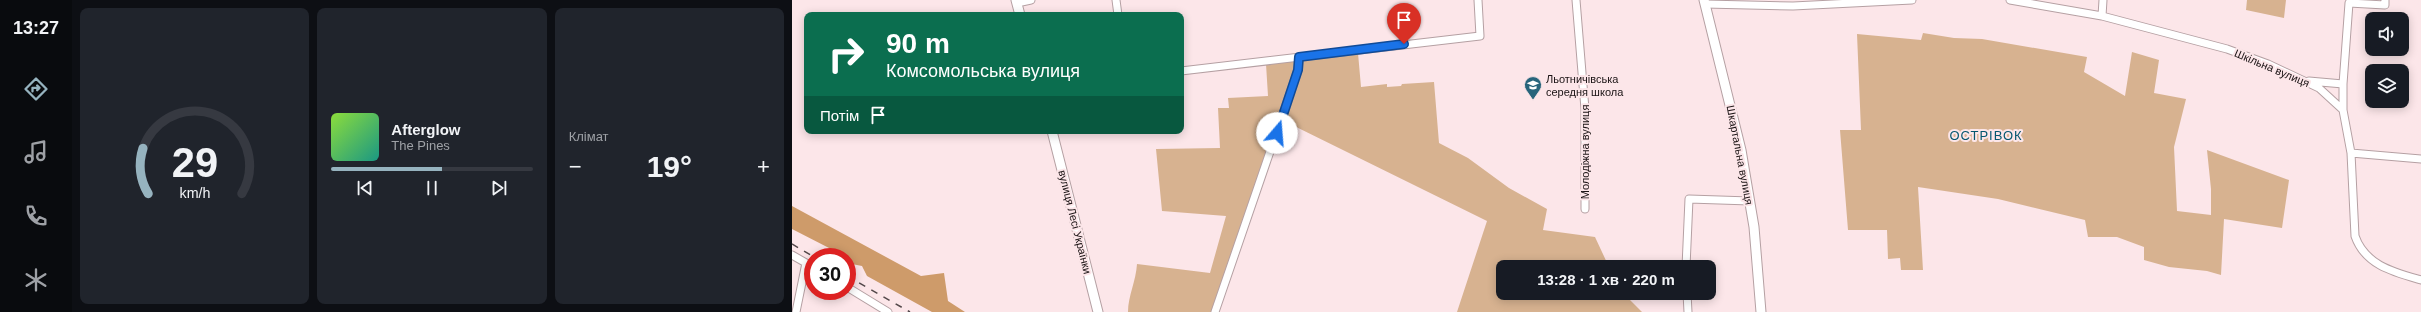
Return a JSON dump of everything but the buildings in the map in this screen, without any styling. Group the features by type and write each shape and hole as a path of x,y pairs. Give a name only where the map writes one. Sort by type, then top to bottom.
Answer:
{"street":[{"path":"1019,12 1016,2 1032,0"},
{"path":"1116,0 1118,12"},
{"path":"1184,71 1480,36 1478,0"},
{"name":"Молодіжна вулиця","path":"1576,0 1585,109 1585,209"},
{"path":"1705,2 1794,3 1912,0"},
{"name":"Шкільна вулиця","path":"2010,0 2102,16 2227,49 2306,80 2319,88 2343,110"},
{"path":"2102,16 2103,0"},
{"path":"2385,0 2385,5 2348,3 2343,84 2343,110 2351,153 2354,236 2359,249 2366,257 2377,264 2421,280"},
{"name":"Шкартальна вулиця","path":"1705,2 1733,115 1750,201 1758,257 1761,312"},
{"path":"1215,312 1265,172 1298,70 1299,57"},
{"path":"2306,80 2343,84"},
{"name":"вулиця Лесі Українки","path":"1053,134 1098,312"},
{"path":"2351,153 2421,159"},
{"path":"1686,260 1689,199 1750,201"},
{"path":"792,255 804,262"},
{"path":"796,312 804,285"},
{"path":"856,292 888,312"},
{"path":"1687,300 1688,312"}],"shaded area":[{"path":"2247,0 2286,0 2284,18 2246,10"},
{"path":"1923,33 1954,38 1982,39 2087,57 2084,72 2125,96 2132,52 2159,60 2154,93 2186,99 2174,147 2177,211 2211,215 2211,189 2207,150 2289,180 2282,228 2224,219 2221,275 2207,271 2169,267 2144,260 2144,247 2117,237 2088,237 2085,220 1998,199 1918,187 1923,270 1901,270 1900,258 1888,259 1887,230 1848,230 1840,130 1861,130 1857,34 1921,40"},
{"path":"1358,53 1361,87 1387,84 1387,87 1401,86 1402,84 1434,82 1439,143 1468,158 1509,188 1547,209 1543,230 1595,237 1606,260 1496,260 1496,300 1630,300 1642,312 1457,312 1487,221 1282,120 1215,312 1128,312 1129,300 1137,264 1210,273 1226,216 1162,211 1156,149 1220,148 1218,108 1229,108 1228,98 1268,96 1266,64"},
{"path":"792,206 921,276 944,273 948,301 965,312 932,312 867,276 862,266 856,265 856,248 829,248 792,229"}],"railway":[{"path":"792,244 804,251"},
{"path":"856,281 910,312"}],"place":[{"name":"Льотничівська середня школа","path":"1533,100"}],"district":[{"name":"ОСТРІВОК","path":"1986,135"}],"route":[{"path":"1277,133 1298,70 1299,57 1404,44"}]}
